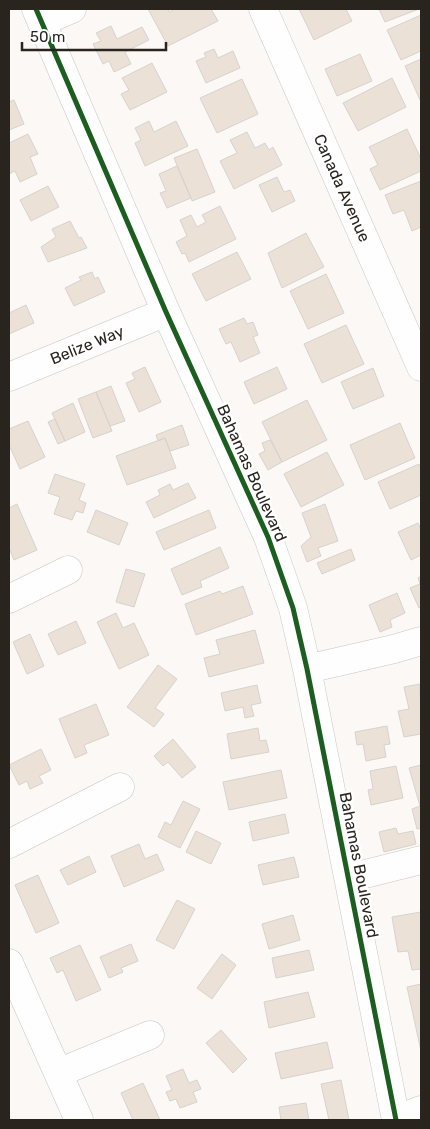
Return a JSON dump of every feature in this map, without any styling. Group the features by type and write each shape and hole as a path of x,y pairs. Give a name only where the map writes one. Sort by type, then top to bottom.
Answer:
{"street":[{"path":"39,16 72,9"},
{"name":"Canada Avenue","path":"264,9 421,367"},
{"name":"Bahamas Boulevard","path":"39,16 166,312 268,537 292,608 307,669 397,1120"},
{"name":"Belize Way","path":"9,377 166,312"},
{"path":"9,599 68,570"},
{"path":"307,669 421,641"},
{"path":"9,844 120,787"},
{"path":"349,878 421,860"},
{"path":"9,963 79,1120"},
{"path":"58,1073 150,1034"},
{"path":"397,1120 421,1110"}],"building":[{"path":"148,9 168,9 169,12 175,9 211,9 218,21 168,46"},
{"path":"299,9 346,9 352,21 314,40"},
{"path":"379,9 419,9 385,22"},
{"path":"421,15 421,51 401,60 387,30"},
{"path":"111,26 117,39 142,27 149,40 125,52 131,64 114,72 109,61 103,64 93,44 101,41 96,33"},
{"path":"214,49 218,58 233,51 240,68 206,83 196,61 206,57 204,53"},
{"path":"360,54 372,81 337,96 325,69"},
{"path":"421,59 421,99 420,100 405,66"},
{"path":"152,63 167,92 130,110 121,94 129,90 122,78"},
{"path":"392,78 406,107 358,131 343,103"},
{"path":"242,79 258,114 217,133 200,98"},
{"path":"14,100 24,124 9,130 9,102"},
{"path":"149,121 154,132 176,121 188,146 145,166 135,143 141,140 135,128"},
{"path":"407,129 421,159 421,171 380,190 370,169 378,165 369,147"},
{"path":"247,132 255,148 265,143 269,150 273,147 282,165 234,189 220,161 237,153 230,140"},
{"path":"28,134 38,154 30,157 37,174 20,182 15,171 9,174 9,143"},
{"path":"197,149 215,192 192,201 174,158"},
{"path":"177,166 191,198 167,208 160,193 166,191 159,174"},
{"path":"277,177 284,192 290,190 295,201 272,212 259,185"},
{"path":"421,181 421,227 412,231 404,210 393,214 385,195"},
{"path":"48,186 59,207 31,221 20,200"},
{"path":"220,206 236,239 189,262 185,253 182,254 176,242 187,236 180,220 191,215 197,227 206,222 202,215"},
{"path":"70,221 87,248 48,262 41,247 56,237 52,229"},
{"path":"306,233 324,267 282,288 268,253"},
{"path":"237,252 251,279 206,301 192,274"},
{"path":"92,272 95,279 98,277 105,292 74,306 65,288 81,280 79,277"},
{"path":"326,274 344,313 308,329 290,291"},
{"path":"26,305 34,323 9,334 9,313"},
{"path":"244,318 247,324 253,322 258,335 253,337 260,353 240,362 231,342 226,344 219,329"},
{"path":"346,325 364,364 322,383 304,344"},
{"path":"145,367 161,402 139,412 126,383 135,379 132,373"},
{"path":"277,367 287,389 254,404 244,382"},
{"path":"373,368 384,396 353,409 341,382"},
{"path":"111,386 125,421 110,426 96,392"},
{"path":"96,392 112,431 93,438 78,399"},
{"path":"307,400 327,440 282,462 262,422"},
{"path":"73,403 85,432 65,441 52,413"},
{"path":"55,419 65,441 58,444 48,422"},
{"path":"28,421 45,457 20,469 9,445 9,429"},
{"path":"400,423 415,458 365,480 350,445"},
{"path":"182,425 189,445 170,451 165,438 158,441 156,435"},
{"path":"165,438 176,468 127,485 116,456"},
{"path":"270,440 282,462 268,470 259,454 265,451 262,443"},
{"path":"327,452 344,485 301,507 284,474"},
{"path":"419,464 421,470 421,495 390,509 378,482"},
{"path":"55,474 85,484 79,500 86,503 83,513 76,511 72,520 54,514 60,497 48,493"},
{"path":"188,483 196,498 154,518 146,502 160,495 158,490 170,484 173,490"},
{"path":"17,504 37,550 14,560 9,548 9,508"},
{"path":"325,504 338,541 318,548 321,556 307,562 301,546 311,537 302,513"},
{"path":"96,510 128,523 119,545 87,532"},
{"path":"209,510 216,528 164,550 156,532"},
{"path":"418,523 421,530 421,555 411,560 398,532"},
{"path":"220,547 229,568 200,581 202,587 182,595 171,569"},
{"path":"351,549 355,560 322,574 317,563"},
{"path":"126,569 145,574 134,607 116,602"},
{"path":"421,576 421,607 419,608 410,588 420,584 418,578"},
{"path":"243,586 253,614 196,635 185,604 220,591 222,594"},
{"path":"397,593 405,613 390,620 392,627 380,632 369,605"},
{"path":"116,613 123,628 134,623 149,655 119,669 97,622"},
{"path":"76,621 86,643 58,655 48,634"},
{"path":"255,630 264,663 209,677 204,658 220,654 216,640"},
{"path":"30,634 44,666 27,674 13,642"},
{"path":"158,665 177,679 155,708 164,714 154,727 127,707"},
{"path":"420,684 421,734 404,737 398,711 409,709 404,687"},
{"path":"257,685 261,703 251,705 254,716 245,718 243,707 225,711 221,693"},
{"path":"96,704 109,735 84,745 87,753 75,758 59,719"},
{"path":"387,726 390,744 384,745 386,757 366,761 363,744 357,745 355,732"},
{"path":"258,728 260,741 266,740 269,752 231,759 227,734"},
{"path":"173,739 196,767 182,778 168,762 163,766 154,756"},
{"path":"41,749 51,770 39,776 43,783 30,789 27,781 19,785 9,765"},
{"path":"421,765 421,828 417,829 412,809 420,806 409,768"},
{"path":"396,766 403,798 371,805 368,790 373,789 370,771"},
{"path":"281,770 287,798 229,810 223,782"},
{"path":"183,801 200,809 180,848 158,837 165,822 171,825"},
{"path":"285,814 289,833 253,841 249,822"},
{"path":"396,828 398,834 413,831 416,844 384,852 379,832"},
{"path":"196,831 221,843 211,864 186,852"},
{"path":"139,844 145,859 157,854 164,870 124,887 111,856"},
{"path":"89,856 96,872 68,885 60,870"},
{"path":"294,857 299,877 263,885 258,865"},
{"path":"38,875 59,923 36,933 15,885"},
{"path":"177,900 195,909 174,949 156,940"},
{"path":"421,912 421,969 412,970 408,951 398,952 392,917"},
{"path":"293,915 300,940 269,949 262,924"},
{"path":"131,944 138,961 121,968 123,972 109,978 100,957"},
{"path":"80,945 101,990 76,1001 63,970 57,973 50,958"},
{"path":"309,950 314,970 276,978 272,958"},
{"path":"222,954 236,965 212,999 197,988"},
{"path":"421,984 421,1051 407,987"},
{"path":"308,992 315,1017 269,1028 264,1002"},
{"path":"221,1030 247,1059 233,1073 206,1043"},
{"path":"327,1042 333,1068 281,1079 275,1053"},
{"path":"183,1069 189,1083 197,1080 201,1089 193,1092 197,1102 180,1108 176,1099 170,1101 166,1092 172,1090 166,1076"},
{"path":"341,1080 349,1120 329,1120 321,1084"},
{"path":"143,1083 160,1120 133,1120 121,1093"},
{"path":"306,1103 309,1120 281,1120 279,1107"}],"cycle path":[{"path":"36,9 166,312 268,537 293,608 307,669 396,1120"}]}
